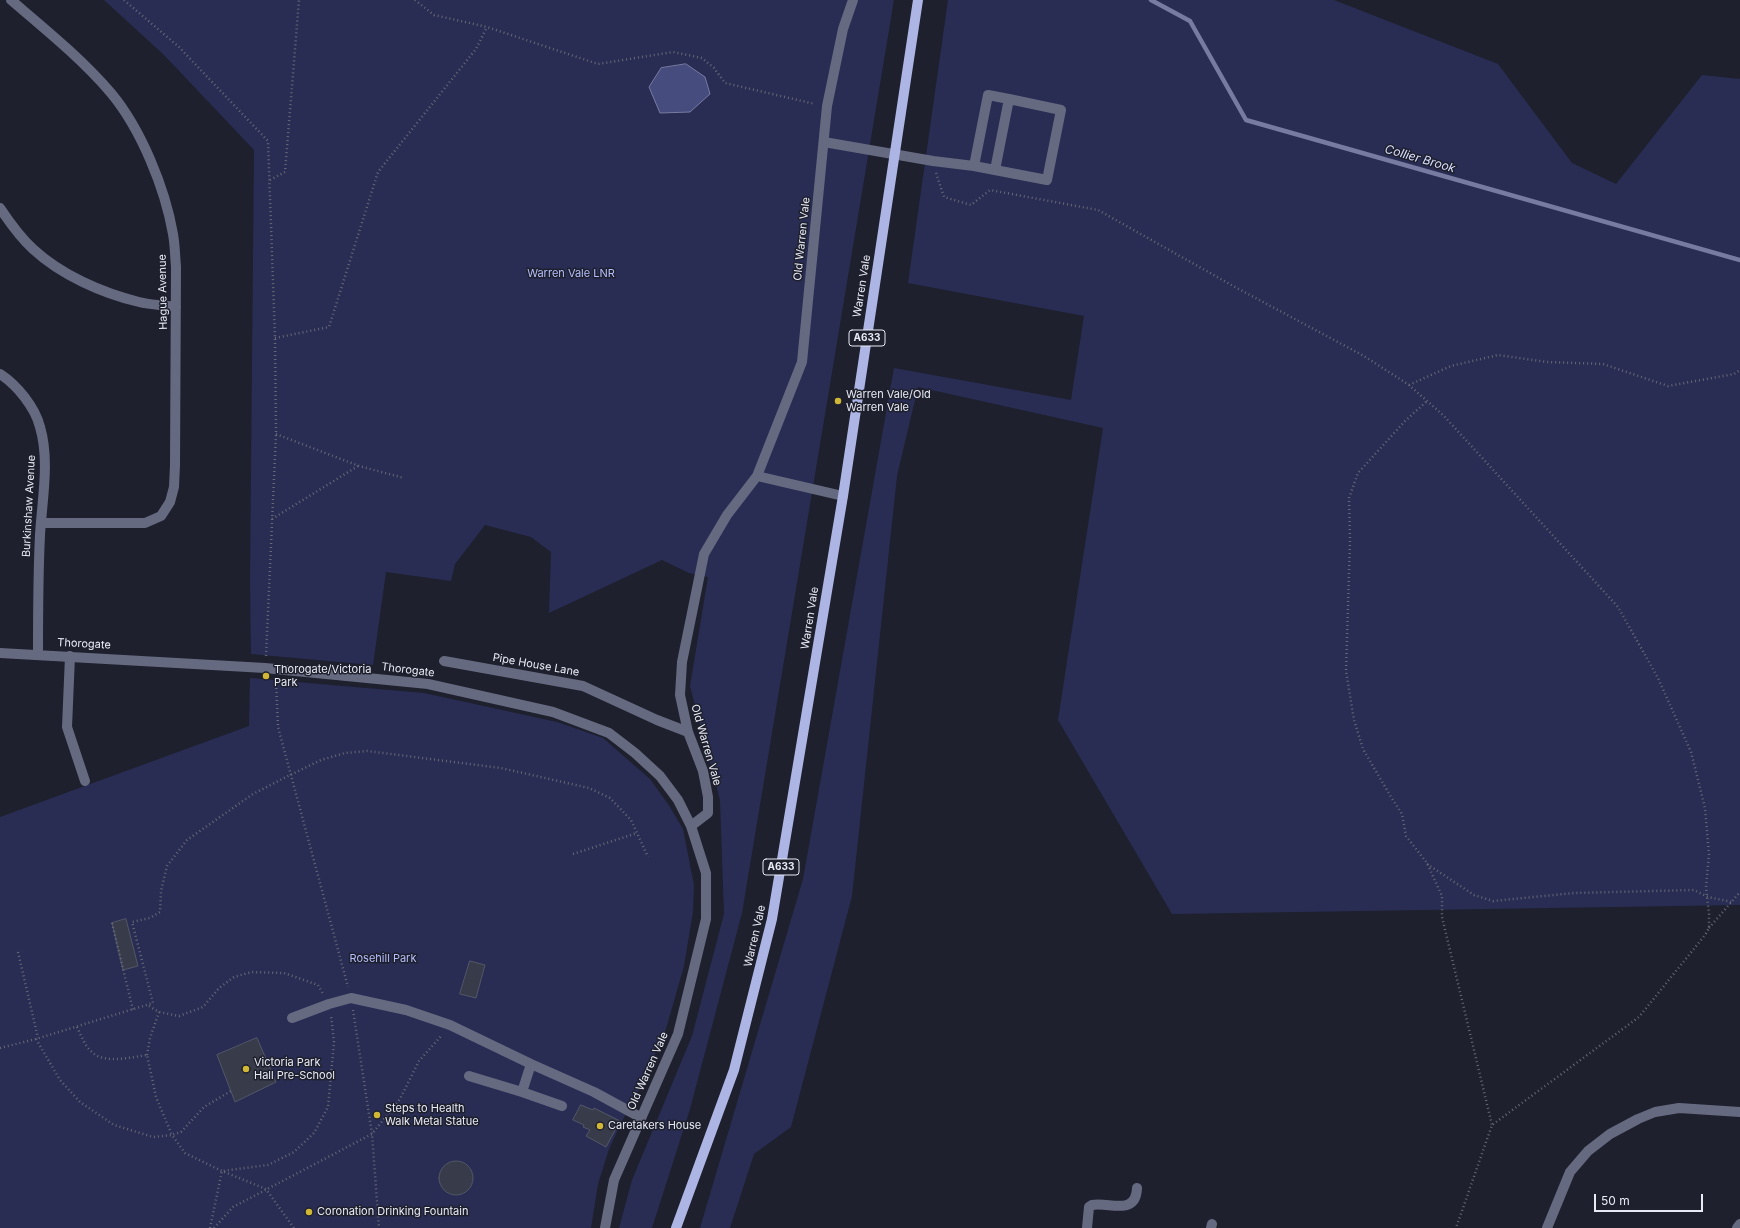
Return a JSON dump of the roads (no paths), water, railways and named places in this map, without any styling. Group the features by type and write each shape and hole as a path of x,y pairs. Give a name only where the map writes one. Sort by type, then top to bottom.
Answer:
{"main road":[{"name":"Warren Vale","path":"676,1228 734,1070 772,919 843,496 918,0"}],"street":[{"name":"Hague Avenue","path":"11,0 67,49 111,93 133,126 150,160 168,209 173,234 176,267 174,480 170,502 161,516 145,524 41,523"},
{"name":"Old Warren Vale","path":"605,1228 614,1180 640,1116 678,1034 706,919 706,873 691,826 708,813 708,796 703,771 688,732 680,695 682,662 704,554 727,515 758,476 802,362 828,106 844,29 853,0"},
{"path":"824,142 933,161 974,166 1047,180 1061,110 988,95 974,166"},
{"path":"995,170 1009,100"},
{"path":"0,208 16,231 33,249 54,265 81,280 109,292 140,302 176,306"},
{"name":"Burkinshaw Avenue","path":"0,374 21,394 32,409 40,426 45,465 38,576 38,654"},
{"path":"758,476 843,496"},
{"name":"Thorogate","path":"0,652 265,668 428,684 553,712 609,733 635,753 660,776 678,800 691,826"},
{"path":"70,656 67,727 85,781"},
{"name":"Pipe House Lane","path":"444,661 583,686 657,720 688,732"},
{"path":"292,1018 329,1004 351,998 406,1010 450,1025 594,1092 640,1116"},
{"path":"522,1092 531,1064"},
{"path":"469,1076 562,1106"},
{"path":"1547,1228 1570,1172 1588,1151 1610,1134 1655,1112 1679,1108 1740,1112"},
{"path":"1087,1228 1089,1207 1096,1204 1126,1206 1134,1200 1137,1188"},
{"path":"1737,1228 1740,1224"}],"waterway":[{"name":"Collier Brook","path":"1151,0 1190,21 1246,120 1740,260"}],"place":[{"name":"Warren Vale/Old Warren Vale","path":"838,401"},
{"name":"Thorogate/Victoria Park","path":"266,676"},
{"name":"Victoria Park Hall Pre-School","path":"246,1069"},
{"name":"Steps to Health Walk Metal Statue","path":"377,1115"},
{"name":"Caretakers House","path":"600,1126"},
{"name":"Coronation Drinking Fountain","path":"309,1212"}],"park label":[{"name":"Warren Vale LNR","path":"571,274"},
{"name":"Rosehill Park","path":"383,959"}]}
